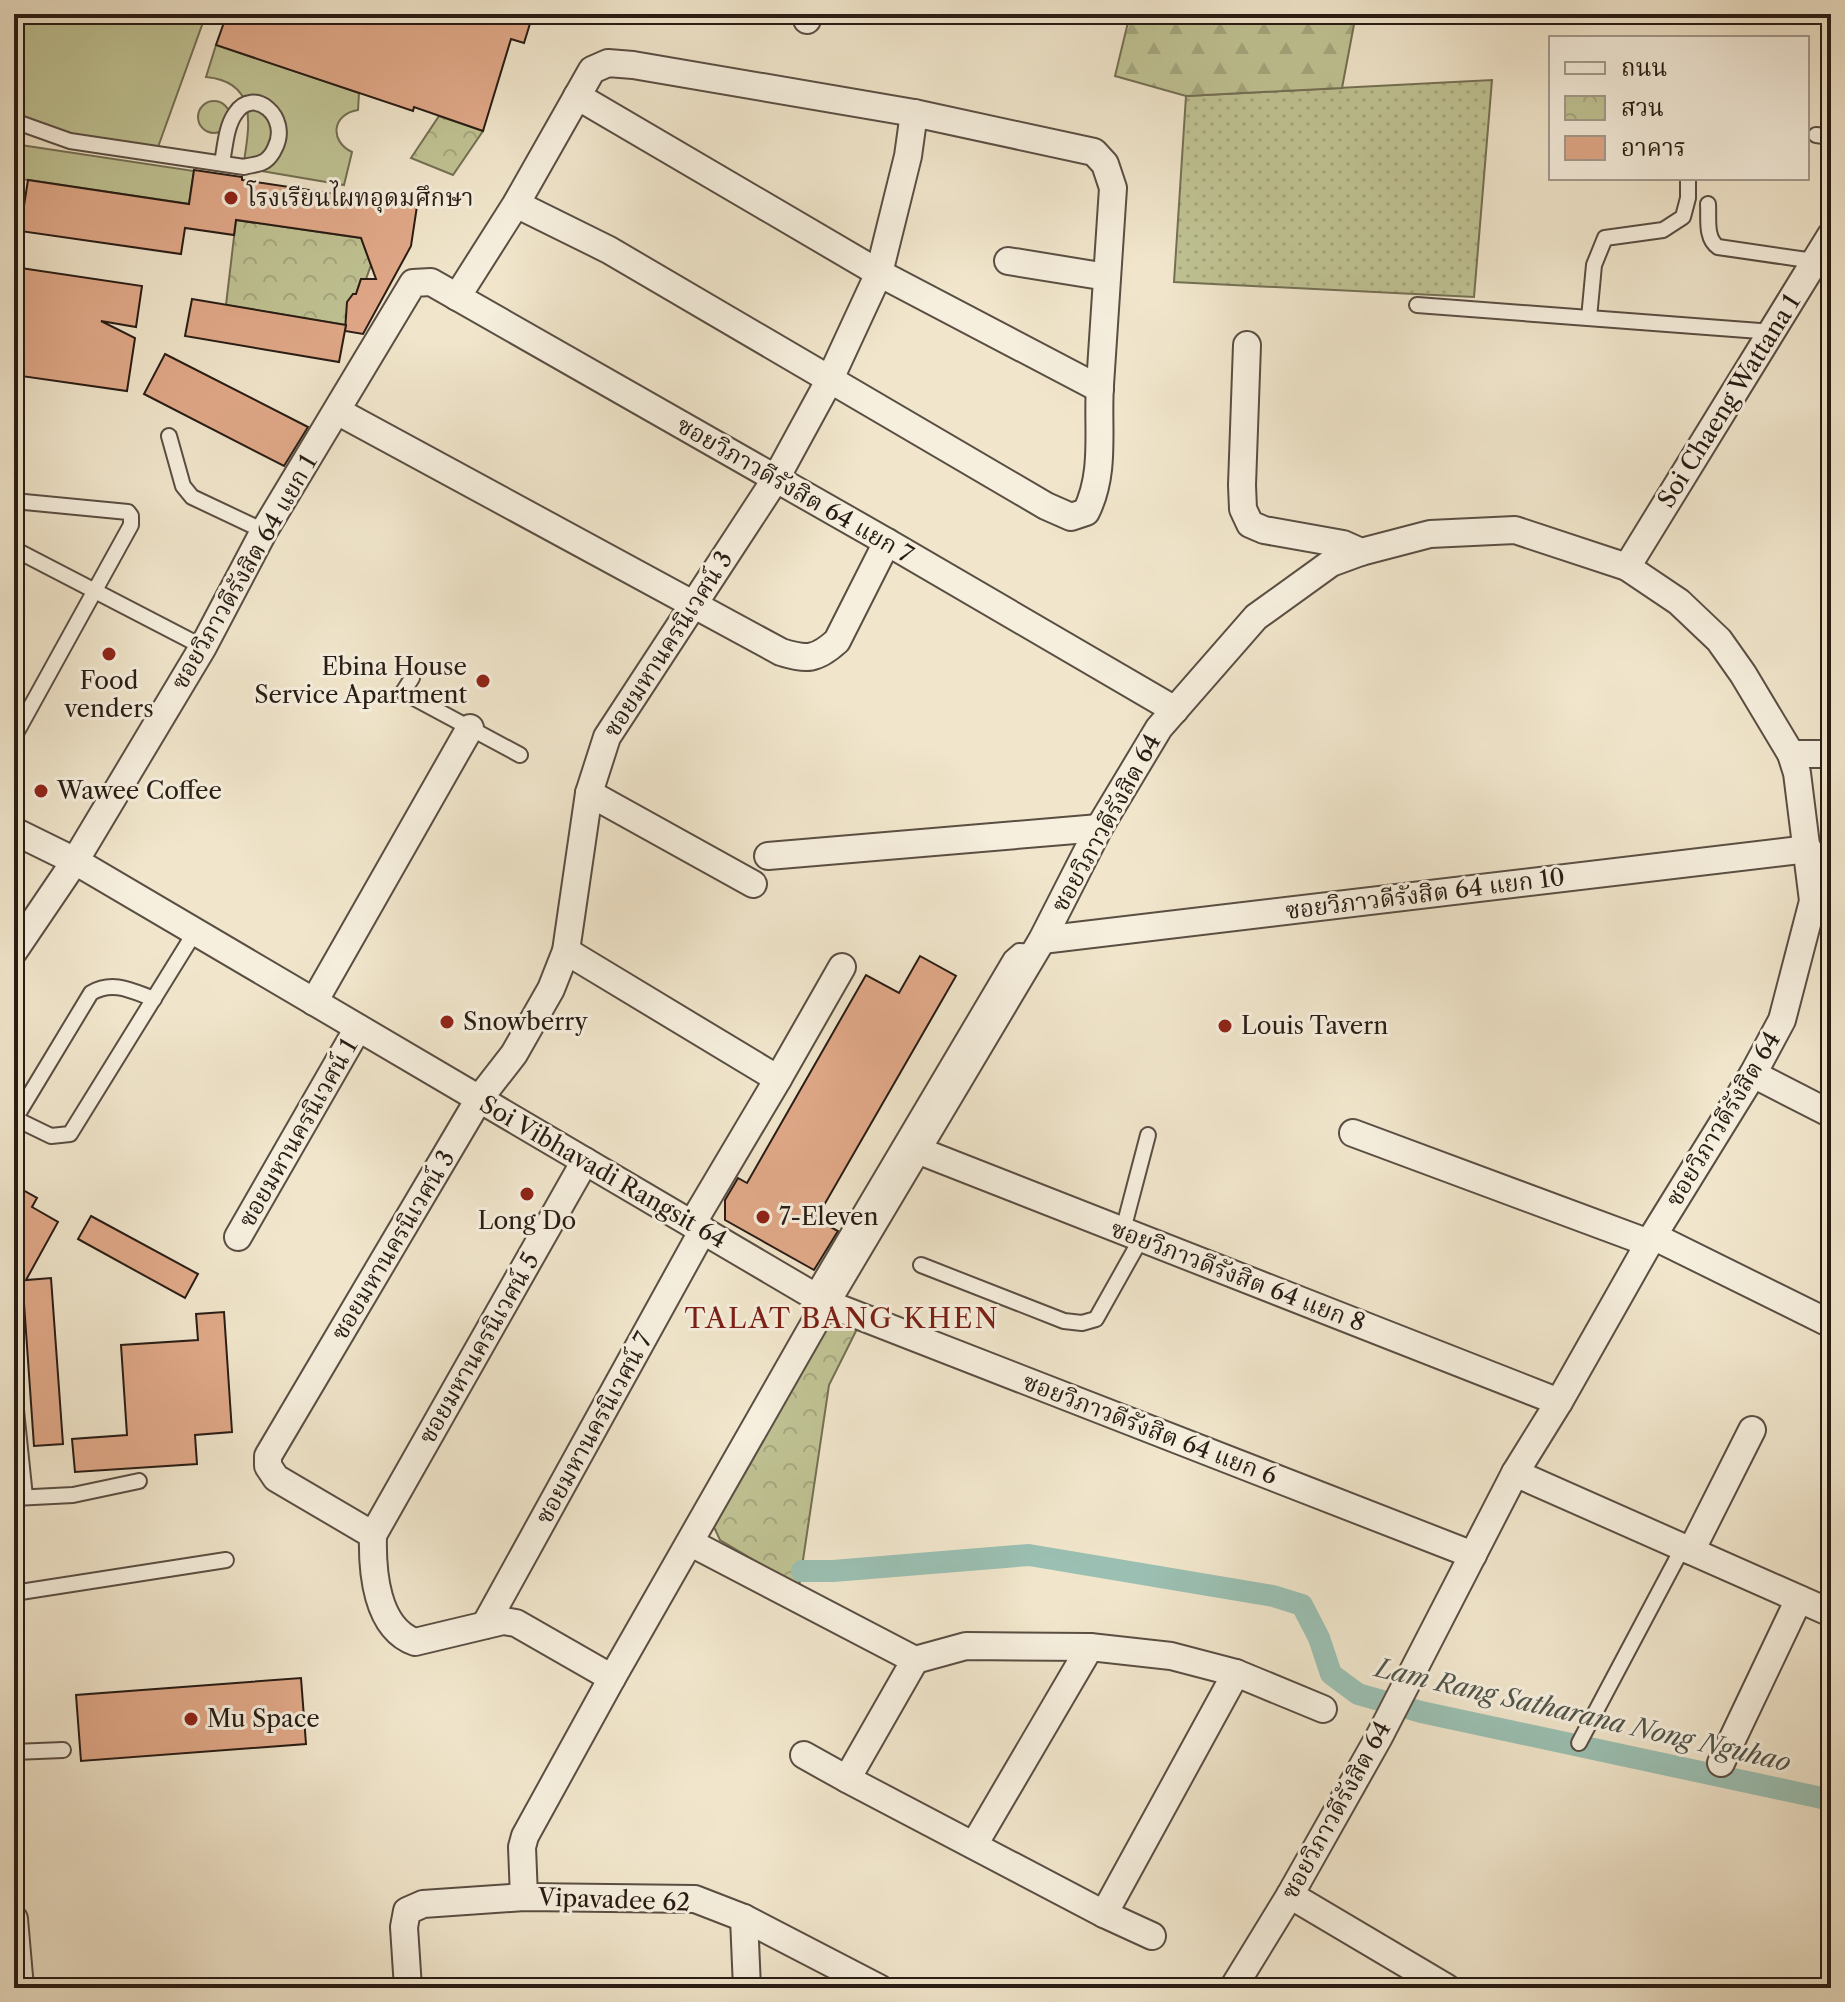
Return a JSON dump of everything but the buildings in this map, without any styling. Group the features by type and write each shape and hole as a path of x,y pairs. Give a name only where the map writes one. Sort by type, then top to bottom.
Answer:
{"street":[{"path":"457,297 516,204 592,70 608,63 914,113 1094,152 1105,164 1113,188 1100,389 1100,457 1095,492 1086,512 1071,517 1046,506 609,250 516,204"},
{"path":"577,96 879,273 1100,389"},
{"name":"ซอยมหานครนิเวศน์ 3","path":"373,1535 276,1478 268,1466 268,1456 479,1099 514,1054 551,989 566,951 589,793 607,737 775,480 829,381 879,273 908,156 914,113"},
{"name":"Soi Chaeng Wattana 1","path":"1627,567 1831,235"},
{"path":"1008,261 1107,277"},
{"name":"ซอยวิภาวดีรังสิต 64 แยก 7","path":"413,283 431,282 1175,710"},
{"name":"ซอยวิภาวดีรังสิต 64 แยก 1","path":"14,951 75,861 203,647 264,531 413,283"},
{"path":"1247,345 1242,485 1243,509 1250,524 1264,530 1343,544 1361,552"},
{"path":"337,411 781,652 804,659 825,652 837,641 887,542"},
{"name":"ซอยวิภาวดีรังสิต 64","path":"1038,946 1099,828 1159,728 1256,617 1331,563 1430,534 1515,530 1627,567 1679,602 1719,640 1791,754 1797,773 1808,849 1821,879 1782,1020 1753,1074 1651,1240 1515,1473 1385,1725 1290,1895 1233,1988"},
{"path":"314,1002 470,728"},
{"path":"1791,754 1831,754"},
{"path":"589,793 753,884"},
{"path":"768,856 1099,828"},
{"name":"Soi Vibhavadi Rangsit 64","path":"14,831 75,861 819,1298"},
{"name":"ซอยวิภาวดีรังสิต 64 แยก 10","path":"1038,946 1808,849"},
{"path":"524,1897 522,1847 525,1836 691,1543 819,1298 917,1150 1038,946"},
{"path":"566,951 778,1079"},
{"name":"ซอยมหานครนิเวศน์ 7","path":"485,1625 778,1079 842,967"},
{"name":"ซอยมหานครนิเวศน์ 1","path":"238,1237 358,1028"},
{"path":"1753,1074 1831,1114"},
{"path":"1353,1133 1651,1240 1831,1324"},
{"name":"ซอยวิภาวดีรังสิต 64 แยก 8","path":"917,1150 1559,1402"},
{"name":"ซอยมหานครนิเวศน์ 5","path":"373,1535 585,1161"},
{"name":"ซอยวิภาวดีรังสิต 64 แยก 6","path":"819,1298 1473,1555"},
{"path":"1687,1549 1752,1430"},
{"path":"1515,1473 1831,1613"},
{"path":"373,1535 372,1565 380,1599 395,1631 404,1638 415,1642 503,1621 516,1623 612,1678"},
{"path":"691,1543 915,1660 966,1646 1090,1647 1171,1656 1236,1673 1323,1709"},
{"path":"1721,1763 1799,1599"},
{"path":"974,1845 1090,1647"},
{"path":"847,1779 915,1660"},
{"path":"1104,1914 1236,1673"},
{"path":"804,1755 1104,1914 1152,1936"},
{"path":"1290,1895 1447,1988"},
{"name":"Vipavadee 62","path":"408,1988 404,1927 407,1911 423,1904 524,1897 695,1899 744,1918 879,1988"},
{"path":"744,1918 747,1988"},
{"path":"14,1919 20,1988"}],"lane":[{"path":"14,121 70,141 244,167 263,162 273,153 280,138 280,124 274,113 263,105 250,103 239,108 230,124 222,163"},
{"path":"1589,318 1594,265 1605,238 1663,230 1683,217 1688,198 1688,180"},
{"path":"1708,204 1709,237 1718,247 1814,261"},
{"path":"1417,305 1773,332"},
{"path":"169,436 183,486 192,497 264,531"},
{"path":"14,501 128,512 131,516 131,525 14,737"},
{"path":"14,549 203,647"},
{"path":"412,678 403,692 520,755"},
{"path":"154,999 118,986 102,986 91,993 15,1118 51,1136 70,1134 154,999 195,932"},
{"path":"819,1298 1011,958 1019,951 1038,946"},
{"path":"921,1265 1064,1321 1082,1323 1096,1319 1133,1234 1148,1135"},
{"path":"14,1391 20,1498 73,1495 139,1481"},
{"path":"1579,1743 1687,1549"},
{"path":"14,1593 226,1560"},
{"path":"14,1752 63,1750"}],"green space":[{"path":"14,14 206,14 158,147 14,127"},
{"path":"1130,14 1356,14 1342,88 1186,96 1115,76"},
{"path":"216,45 359,93 358,110 343,117 337,128 340,141 352,152 344,185 243,168 248,123 243,97 223,81 206,77"},
{"path":"1492,80 1474,297 1174,282 1186,96"},
{"path":"214,101 225,106 230,117 225,128 214,133 203,128 198,117 203,106"},
{"path":"439,116 483,131 453,175 411,158"},
{"path":"14,144 194,171 189,204 14,178"},
{"path":"236,220 361,238 371,265 366,279 361,279 356,294 353,294 346,325 226,305"},
{"path":"833,1315 859,1325 829,1385 799,1587 720,1540 714,1527"}],"waterway":[{"name":"Lam Rang Satharana Nong Nguhao","path":"802,1571 1029,1555 1273,1596 1302,1605 1319,1638 1331,1674 1358,1694 1421,1712 1831,1800"}],"place":[{"name":"โรงเรียนไผทอุดมศึกษา","path":"231,198"},
{"name":"Food venders","path":"109,654"},
{"name":"Ebina House Service Apartment","path":"483,681"},
{"name":"Wawee Coffee","path":"41,791"},
{"name":"Snowberry","path":"447,1022"},
{"name":"Louis Tavern","path":"1225,1026"},
{"name":"Long Do","path":"527,1194"},
{"name":"7-Eleven","path":"763,1217"},
{"name":"Mu Space","path":"191,1719"}],"district":[{"name":"TALAT BANG KHEN","path":"842,1318"}]}
